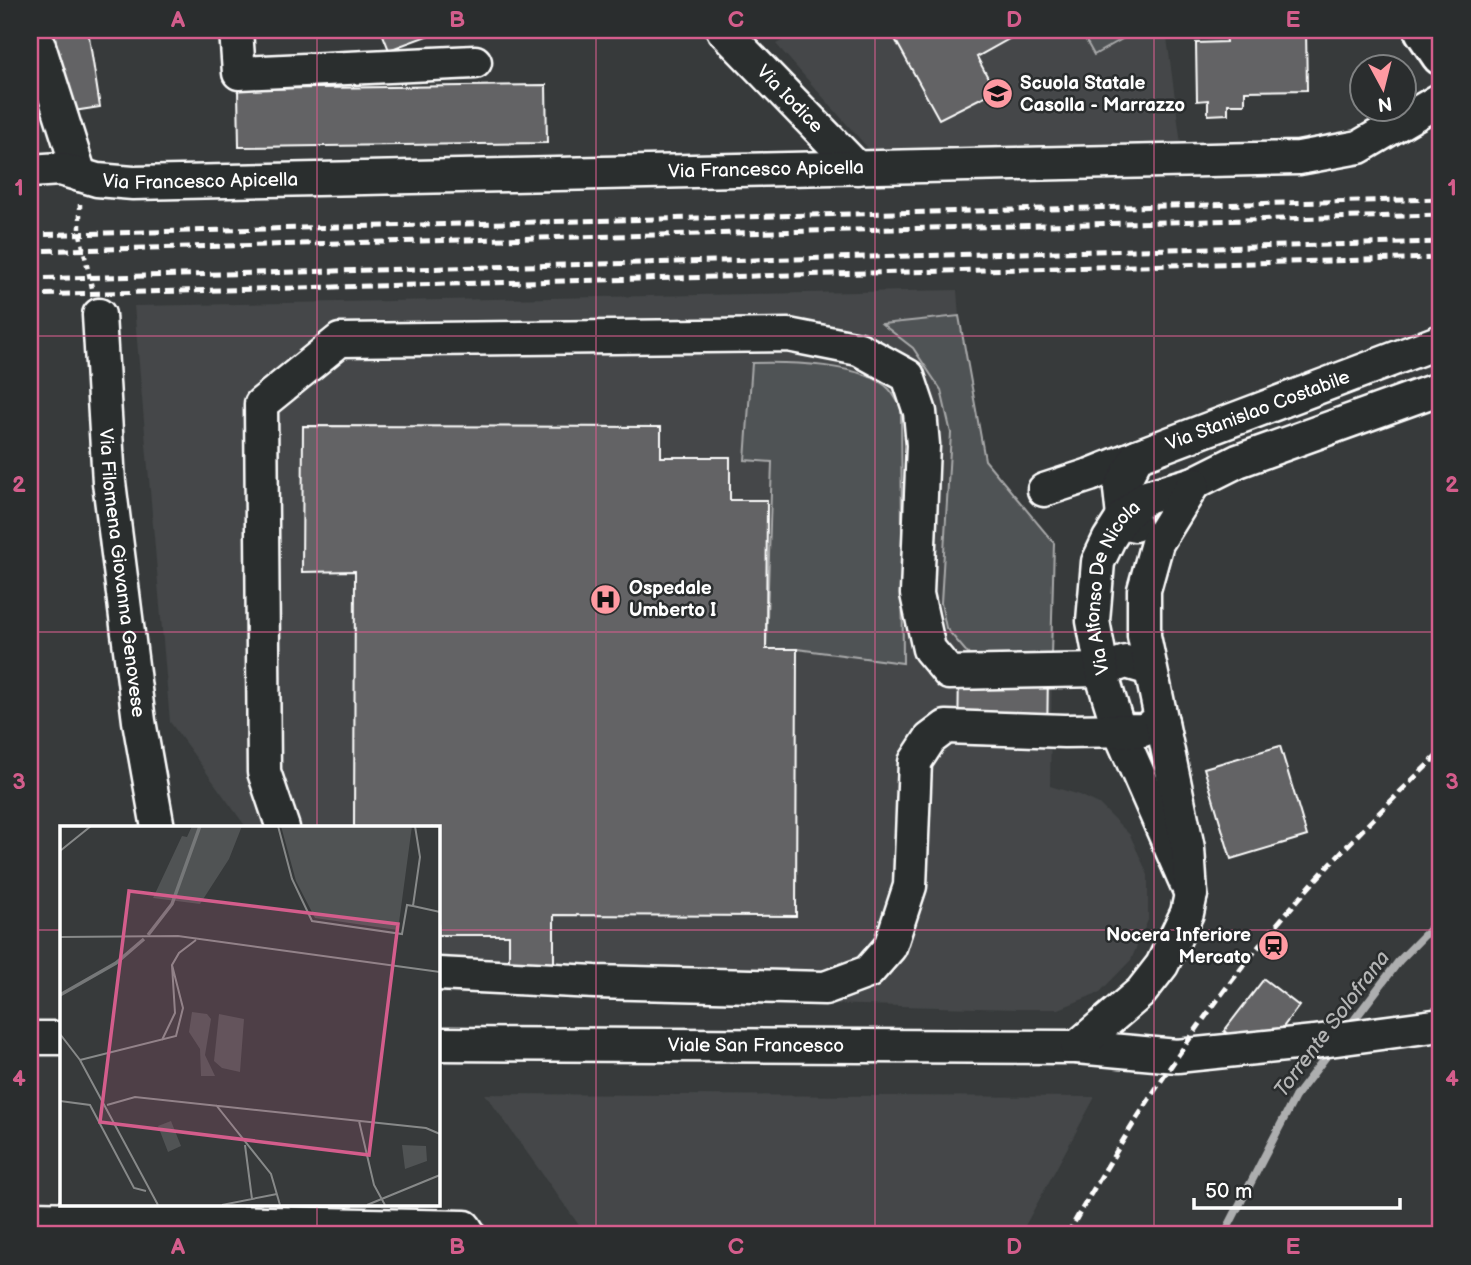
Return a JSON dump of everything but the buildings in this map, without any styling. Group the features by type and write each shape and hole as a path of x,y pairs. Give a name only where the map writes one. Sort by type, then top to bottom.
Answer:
{"main road":[{"path":"1424,30 1441,55"}],"street":[{"path":"34,30 80,175"},
{"path":"236,30 239,72 475,62"},
{"name":"Via Iodice","path":"723,30 858,168"},
{"name":"Via Francesco Apicella","path":"30,171 60,169 97,180 133,183 1299,158 1359,147 1441,99"},
{"name":"Via Filomena Giovanna Genovese","path":"99,315 109,482 139,721 158,826"},
{"path":"282,826 264,772 261,404 340,340 788,335 859,349 908,376 920,412 923,444 917,594 929,649 948,673 1102,670 1126,662 1150,669"},
{"name":"Via Stanislao Costabile","path":"1044,490 1090,475 1441,341"},
{"path":"1194,483 1238,461 1441,388"},
{"path":"1137,456 1120,489 1122,517 1157,543"},
{"name":"Via Alfonso De Nicola","path":"1191,894 1118,730 1102,670 1093,621 1098,562 1122,517 1146,497 1194,483"},
{"name":"Via Alfonso De Nicola","path":"1077,1047 1140,992 1162,965 1187,913 1191,894 1188,848 1144,636 1144,590 1157,543 1194,483"},
{"path":"439,974 595,982 825,988 868,972 890,947 910,886 915,762 930,740 946,727 1143,730 1162,721"},
{"name":"Viale San Francesco","path":"439,1044 1077,1047 1177,1056 1441,1025"},
{"path":"30,1038 60,1038"},
{"path":"30,1217 465,1227 470,1235"}],"path":[{"path":"80,234 91,278"}],"shaded area":[{"name":"Scuola Statale Casolla - Marrazzo","path":"803,30 1166,30 1181,144 874,155 776,44"},
{"path":"1080,30 1138,30 1094,55"},
{"name":"Ospedale Umberto I","path":"957,290 959,316 985,460 1054,543 1050,786 1099,804 1130,835 1148,875 1148,920 1131,960 1100,992 1059,1009 439,994 439,826 245,826 170,722 134,306"},
{"path":"959,316 985,460 1054,543 1051,655 969,655 946,628 941,603 951,433 941,390 913,348 882,324"},
{"path":"752,363 824,366 862,374 889,389 901,407 903,663 797,649 766,649 772,462 745,460"},
{"path":"485,1094 1095,1097 1020,1235 586,1235"}],"waterway":[{"name":"Torrente Solofrana","path":"1348,1028 1399,961 1441,918"},
{"name":"Torrente Solofrana","path":"1227,1235 1229,1225 1295,1097 1331,1050"}],"railway":[{"path":"30,235 1441,199"},
{"path":"30,251 1441,215"},
{"path":"30,279 1441,242"},
{"path":"30,295 1441,258"},
{"path":"1067,1235 1162,1080 1241,969 1331,863 1441,752"}],"place":[{"name":"Scuola Statale Casolla - Marrazzo","path":"997,94"},
{"name":"Ospedale Umberto I","path":"606,599"},
{"name":"Nocera Inferiore Mercato","path":"1274,946"}]}
